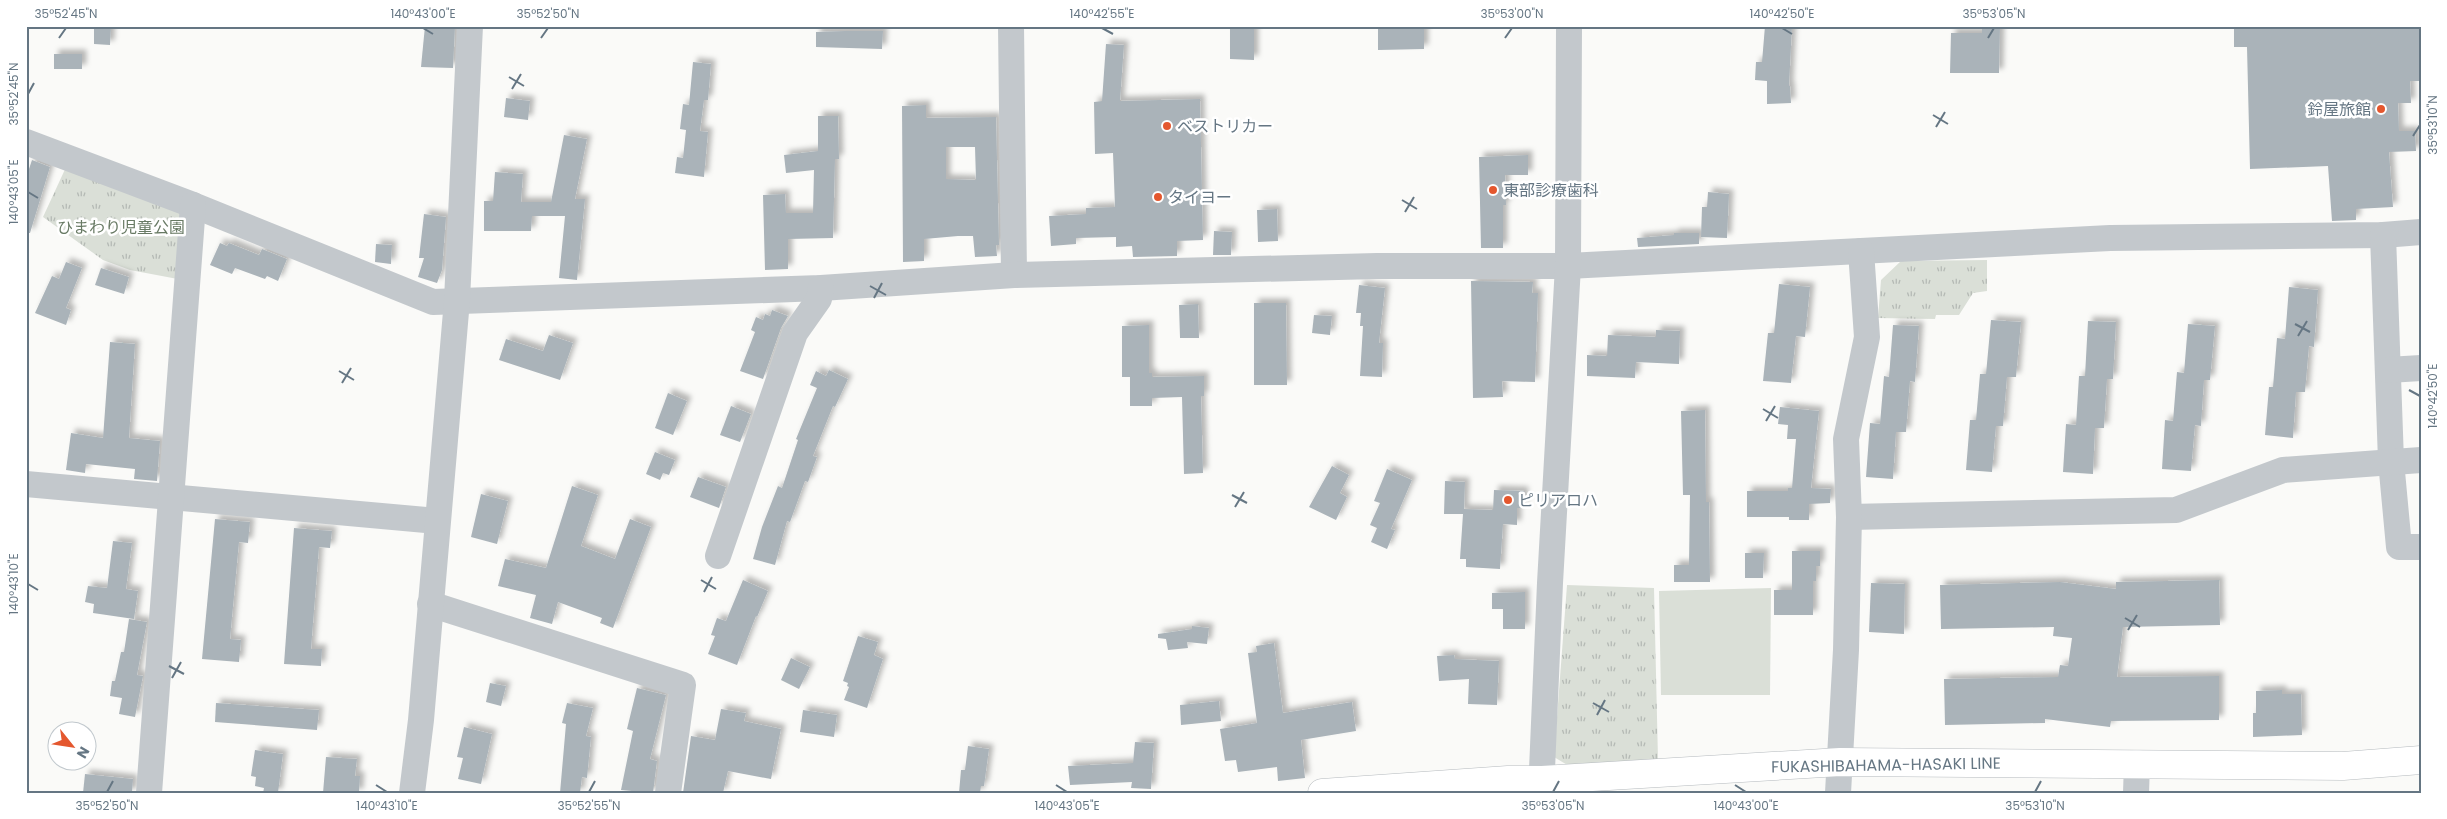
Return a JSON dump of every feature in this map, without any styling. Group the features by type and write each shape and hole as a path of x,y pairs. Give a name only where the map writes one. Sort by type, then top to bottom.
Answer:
{"main road":[{"name":"FUKASHIBAHAMA-HASAKI LINE","path":"1322,793 1508,780 1542,787 1840,762 2343,766 2421,760"}],"street":[{"path":"412,793 421,720 436,521 456,300 470,26"},
{"path":"1011,26 1014,275"},
{"path":"1542,787 1551,574 1568,266 1569,26"},
{"path":"26,142 193,205 433,302 821,288 1014,275 1370,267 1568,266 2110,238 2382,235 2421,232"},
{"path":"149,793 193,205"},
{"path":"2382,235 2391,461 2399,547 2421,547"},
{"path":"1838,793 1846,650 1849,517 1846,439 1866,337 1861,251"},
{"path":"718,556 795,333 820,299 821,288"},
{"path":"2388,370 2421,368"},
{"path":"1849,517 2176,510 2283,470 2421,460"},
{"path":"26,484 436,521"},
{"path":"430,604 683,686 668,793"},
{"path":"2136,793 2137,763"}],"green space":[{"name":"ひまわり児童公園","path":"67,165 185,210 183,280 130,270 103,260 43,217"},
{"path":"1987,260 1987,291 1973,293 1959,315 1936,315 1935,319 1878,318 1881,280 1901,261"},
{"path":"1567,585 1654,588 1658,760 1569,766 1554,757"},
{"path":"1771,588 1770,695 1661,695 1659,591"}],"building":[{"path":"94,26 111,26 110,45 94,44"},
{"path":"425,26 455,26 453,68 421,67"},
{"path":"1230,26 1254,26 1254,60 1230,59"},
{"path":"1378,26 1424,26 1424,49 1378,50"},
{"path":"1765,26 1792,26 1789,86 1791,103 1767,104 1767,81 1755,80 1756,62 1762,62"},
{"path":"1982,26 2000,26 1999,73 1950,73 1951,33 1982,33"},
{"path":"2234,26 2421,26 2421,81 2410,81 2411,103 2398,103 2399,131 2415,131 2416,151 2389,152 2393,207 2356,209 2356,220 2332,221 2328,166 2250,169 2247,47 2234,47"},
{"path":"883,31 882,49 816,47 816,32"},
{"name":"タイヨー","path":"1106,44 1124,45 1120,101 1200,99 1203,240 1177,241 1177,256 1133,257 1132,246 1116,247 1116,237 1076,238 1076,244 1051,246 1049,216 1086,214 1086,208 1115,207 1113,153 1095,154 1094,102 1102,101"},
{"path":"54,54 82,54 82,69 54,69"},
{"path":"693,62 711,64 708,100 704,100 700,131 708,132 704,177 675,173 677,157 683,158 686,130 680,129 683,104 689,105"},
{"path":"506,98 530,101 528,120 504,117"},
{"path":"926,105 926,118 996,117 999,245 996,245 997,256 975,257 973,236 958,236 924,239 924,261 903,262 902,106","holes":["946,147 975,147 976,180 946,179"]},
{"path":"818,116 838,116 839,159 835,159 833,238 788,239 788,269 765,270 763,195 785,194 786,213 813,213 814,170 786,173 784,155 818,151"},
{"path":"564,135 587,139 575,199 585,199 577,280 559,278 565,216 532,216 531,231 484,231 484,201 493,201 495,172 523,174 521,202 551,202"},
{"name":"東部診療歯科","path":"1528,155 1528,175 1505,175 1506,205 1503,205 1503,248 1481,248 1479,157"},
{"path":"32,160 50,167 30,233 26,233 26,178"},
{"path":"1708,192 1729,194 1727,238 1701,237 1702,207 1707,207"},
{"path":"1277,209 1278,241 1258,242 1257,210"},
{"path":"424,214 446,217 442,270 437,283 418,277 424,258 419,258"},
{"path":"1214,231 1232,232 1231,255 1213,255"},
{"path":"1674,233 1699,233 1699,244 1638,247 1637,238 1674,235"},
{"path":"220,243 227,246 229,243 259,255 262,249 287,259 278,281 267,276 265,279 235,268 232,274 210,265"},
{"path":"376,244 392,245 391,264 375,262"},
{"path":"66,262 82,268 66,308 71,310 66,325 35,313 52,276 59,279"},
{"path":"101,268 129,277 124,294 95,285"},
{"path":"1471,281 1533,282 1532,293 1538,293 1535,382 1502,381 1503,397 1473,398"},
{"path":"1779,284 1810,287 1805,337 1796,336 1791,383 1763,381 1768,333 1774,333"},
{"path":"1359,285 1385,288 1379,343 1383,343 1382,377 1360,376 1363,326 1360,326 1361,313 1356,313"},
{"path":"2289,287 2318,290 2314,347 2309,346 2305,392 2296,392 2293,438 2265,435 2269,387 2273,387 2277,338 2285,339"},
{"path":"1254,303 1286,303 1287,385 1254,385"},
{"path":"1198,304 1199,338 1180,338 1179,305"},
{"path":"772,310 788,316 781,328 763,379 740,371 755,332 751,330 756,317 763,320 765,314 770,316"},
{"path":"1314,315 1332,316 1330,335 1312,333"},
{"path":"1991,320 2021,322 2016,377 2007,377 2003,426 1996,426 1992,472 1966,470 1970,420 1976,420 1980,374 1986,374"},
{"path":"2088,321 2116,322 2113,379 2107,379 2104,428 2095,428 2093,474 2063,472 2066,424 2076,425 2079,376 2085,376"},
{"path":"2188,324 2215,326 2210,380 2204,380 2201,426 2195,425 2191,471 2162,469 2165,420 2173,421 2177,372 2184,373"},
{"path":"1149,325 1149,373 1152,373 1152,377 1204,376 1204,396 1201,396 1203,473 1184,474 1182,397 1152,398 1152,406 1130,406 1130,377 1122,377 1122,326"},
{"path":"1893,325 1919,326 1915,382 1910,381 1906,432 1896,432 1893,479 1866,477 1870,423 1880,424 1884,376 1889,377"},
{"path":"1656,330 1680,331 1679,364 1636,362 1635,378 1587,376 1587,355 1607,356 1608,335 1656,337"},
{"path":"549,335 573,343 560,380 499,360 506,339 543,351"},
{"path":"110,342 135,344 129,438 160,441 157,481 134,479 135,469 86,464 85,473 66,470 71,433 103,438"},
{"path":"829,370 848,379 835,407 833,406 813,456 817,457 808,482 805,481 790,522 787,521 775,565 753,559 762,527 778,486 782,488 798,440 796,439 817,388 810,385 816,371 826,376"},
{"path":"668,393 687,401 673,435 655,428"},
{"path":"731,406 751,414 740,442 720,435"},
{"path":"1780,407 1819,411 1811,488 1831,489 1830,503 1809,504 1809,520 1789,520 1789,517 1747,517 1747,491 1788,491 1788,488 1792,488 1796,439 1787,439 1788,425 1778,424"},
{"path":"1705,410 1706,502 1709,502 1710,582 1674,582 1674,565 1689,565 1690,495 1683,495 1681,411"},
{"path":"655,452 675,460 669,475 663,473 660,480 646,474"},
{"path":"1332,466 1349,475 1340,493 1347,497 1336,520 1309,507"},
{"path":"1387,469 1412,480 1391,529 1395,530 1387,549 1371,542 1377,528 1370,525 1380,503 1374,501"},
{"path":"698,477 726,487 719,508 690,497"},
{"path":"1445,481 1465,482 1464,509 1493,510 1494,490 1524,491 1523,508 1517,508 1517,525 1503,524 1500,569 1466,567 1466,559 1460,559 1463,514 1444,514"},
{"path":"572,486 598,495 581,546 615,559 630,519 651,527 613,628 600,623 602,618 558,602 552,624 530,618 536,595 498,586 505,559 546,568"},
{"path":"481,494 508,501 497,544 471,537"},
{"path":"215,519 250,522 248,543 239,542 230,639 241,640 239,662 202,659"},
{"path":"294,528 332,531 330,548 319,547 311,649 322,649 321,666 284,664"},
{"path":"113,541 132,543 126,589 138,591 134,619 93,613 94,604 85,602 88,586 107,588"},
{"path":"1792,551 1820,551 1820,566 1816,566 1816,581 1813,581 1813,615 1774,615 1774,590 1792,590"},
{"path":"1745,553 1764,553 1763,578 1745,578"},
{"path":"743,580 768,591 737,665 708,654 715,636 711,635 717,618 726,621"},
{"path":"2219,580 2220,625 2123,627 2117,677 2219,676 2219,720 2111,721 2110,727 2045,719 2045,723 1945,725 1944,679 2058,677 2060,665 2068,666 2072,638 2053,636 2054,627 1941,629 1940,585 2060,582 2116,589 2116,582"},
{"path":"1871,583 1905,584 1904,634 1869,632"},
{"path":"1525,592 1525,629 1503,629 1503,609 1492,609 1492,593"},
{"path":"129,619 147,622 137,675 143,676 135,717 119,714 122,698 110,696 112,681 115,681 121,652 124,652"},
{"path":"1192,626 1209,628 1207,644 1187,642 1188,648 1168,650 1166,639 1158,638 1158,634 1192,629"},
{"path":"858,636 878,642 874,655 883,659 867,708 844,700 849,687 847,686 848,683 843,681"},
{"path":"1274,643 1283,713 1352,702 1356,731 1301,740 1305,778 1278,781 1277,767 1238,772 1236,760 1225,761 1220,729 1257,723 1248,653 1257,652 1256,646"},
{"path":"1454,655 1455,659 1499,661 1497,705 1468,704 1469,679 1439,681 1437,656"},
{"path":"791,658 810,667 799,689 781,680"},
{"path":"490,683 506,686 501,706 486,702"},
{"path":"637,688 666,695 650,759 657,761 653,793 621,790 633,731 627,729"},
{"path":"2282,690 2282,694 2301,694 2302,735 2253,737 2253,713 2256,713 2256,691"},
{"path":"1219,701 1221,721 1181,725 1180,705"},
{"path":"216,703 319,710 317,730 215,722"},
{"path":"567,703 593,708 586,736 591,737 587,778 582,777 580,793 560,793 566,724 562,723"},
{"path":"721,709 746,713 744,721 781,729 771,779 728,771 723,793 683,793 691,736 715,740"},
{"path":"803,710 837,715 834,737 800,732"},
{"path":"464,727 492,734 481,784 458,779 463,758 457,757"},
{"path":"1135,742 1154,743 1151,789 1131,788 1132,782 1070,785 1068,766 1133,763"},
{"path":"968,746 989,749 984,786 981,786 980,793 959,793 961,770 965,770"},
{"path":"255,750 283,754 278,793 263,793 264,788 255,786 256,777 251,776"},
{"path":"326,757 357,759 355,776 360,776 359,793 323,793"},
{"path":"85,774 133,779 132,793 83,793"}],"place":[{"name":"鈴屋旅館","path":"2381,109"},
{"name":"ベストリカー","path":"1167,126"},
{"name":"東部診療歯科","path":"1493,190"},
{"name":"タイヨー","path":"1158,197"},
{"name":"ピリアロハ","path":"1508,500"}]}
